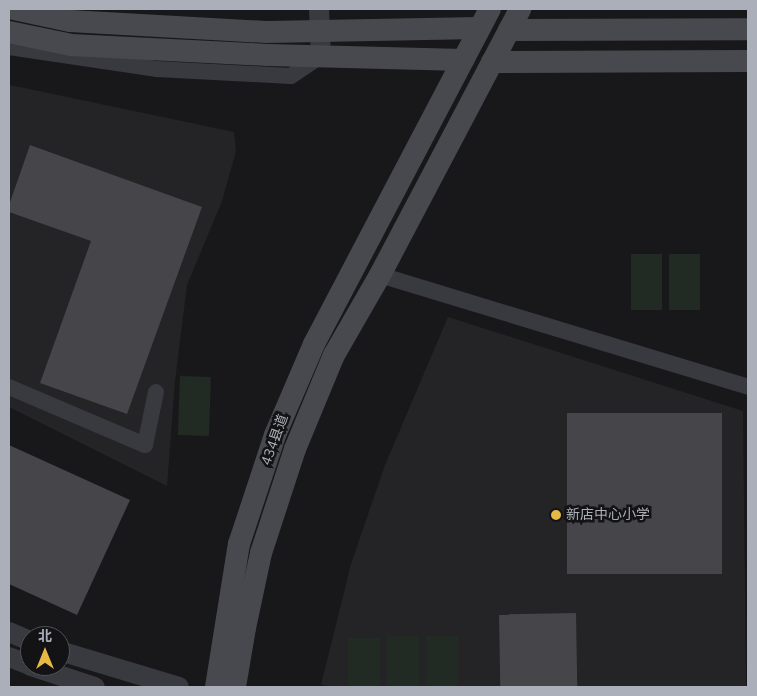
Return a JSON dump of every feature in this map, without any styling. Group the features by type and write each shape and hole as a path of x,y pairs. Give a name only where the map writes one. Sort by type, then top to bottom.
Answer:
{"main road":[{"path":"14,9 70,21 268,32 320,20 484,18"},
{"name":"434县道","path":"235,687 244,628 261,553 295,449 334,355 380,275 520,9"},
{"name":"434县道","path":"216,687 239,544 275,435 314,344 464,60 484,18"},
{"path":"509,30 748,29"},
{"path":"9,32 72,45 464,60"},
{"path":"492,62 748,61"}],"street":[{"path":"9,47 157,69 291,76 321,56 320,20"},
{"path":"380,275 748,387"},
{"path":"9,388 145,445 156,392"},
{"path":"70,654 178,687"},
{"path":"61,676 94,687"}],"shaded area":[{"path":"10,85 234,132 236,151 222,201 187,285 175,381 167,486 9,407"},
{"path":"631,254 662,254 662,310 631,310"},
{"path":"669,254 700,254 700,310 669,310"},
{"name":"新店中心小学","path":"448,317 743,411 746,687 337,687 321,685 351,564 385,465"},
{"path":"180,376 211,377 209,436 178,435"},
{"path":"387,636 419,636 419,687 387,687"},
{"path":"426,636 458,636 458,687 426,687"},
{"path":"348,638 380,638 380,687 348,687"}],"building":[{"path":"30,145 202,207 127,414 40,383 91,241 9,212 9,205"},
{"path":"567,413 722,413 722,574 567,574"},
{"path":"9,445 130,500 77,615 9,584"},
{"path":"576,613 577,687 500,687 499,614"}],"place":[{"name":"新店中心小学","path":"556,515"}]}
